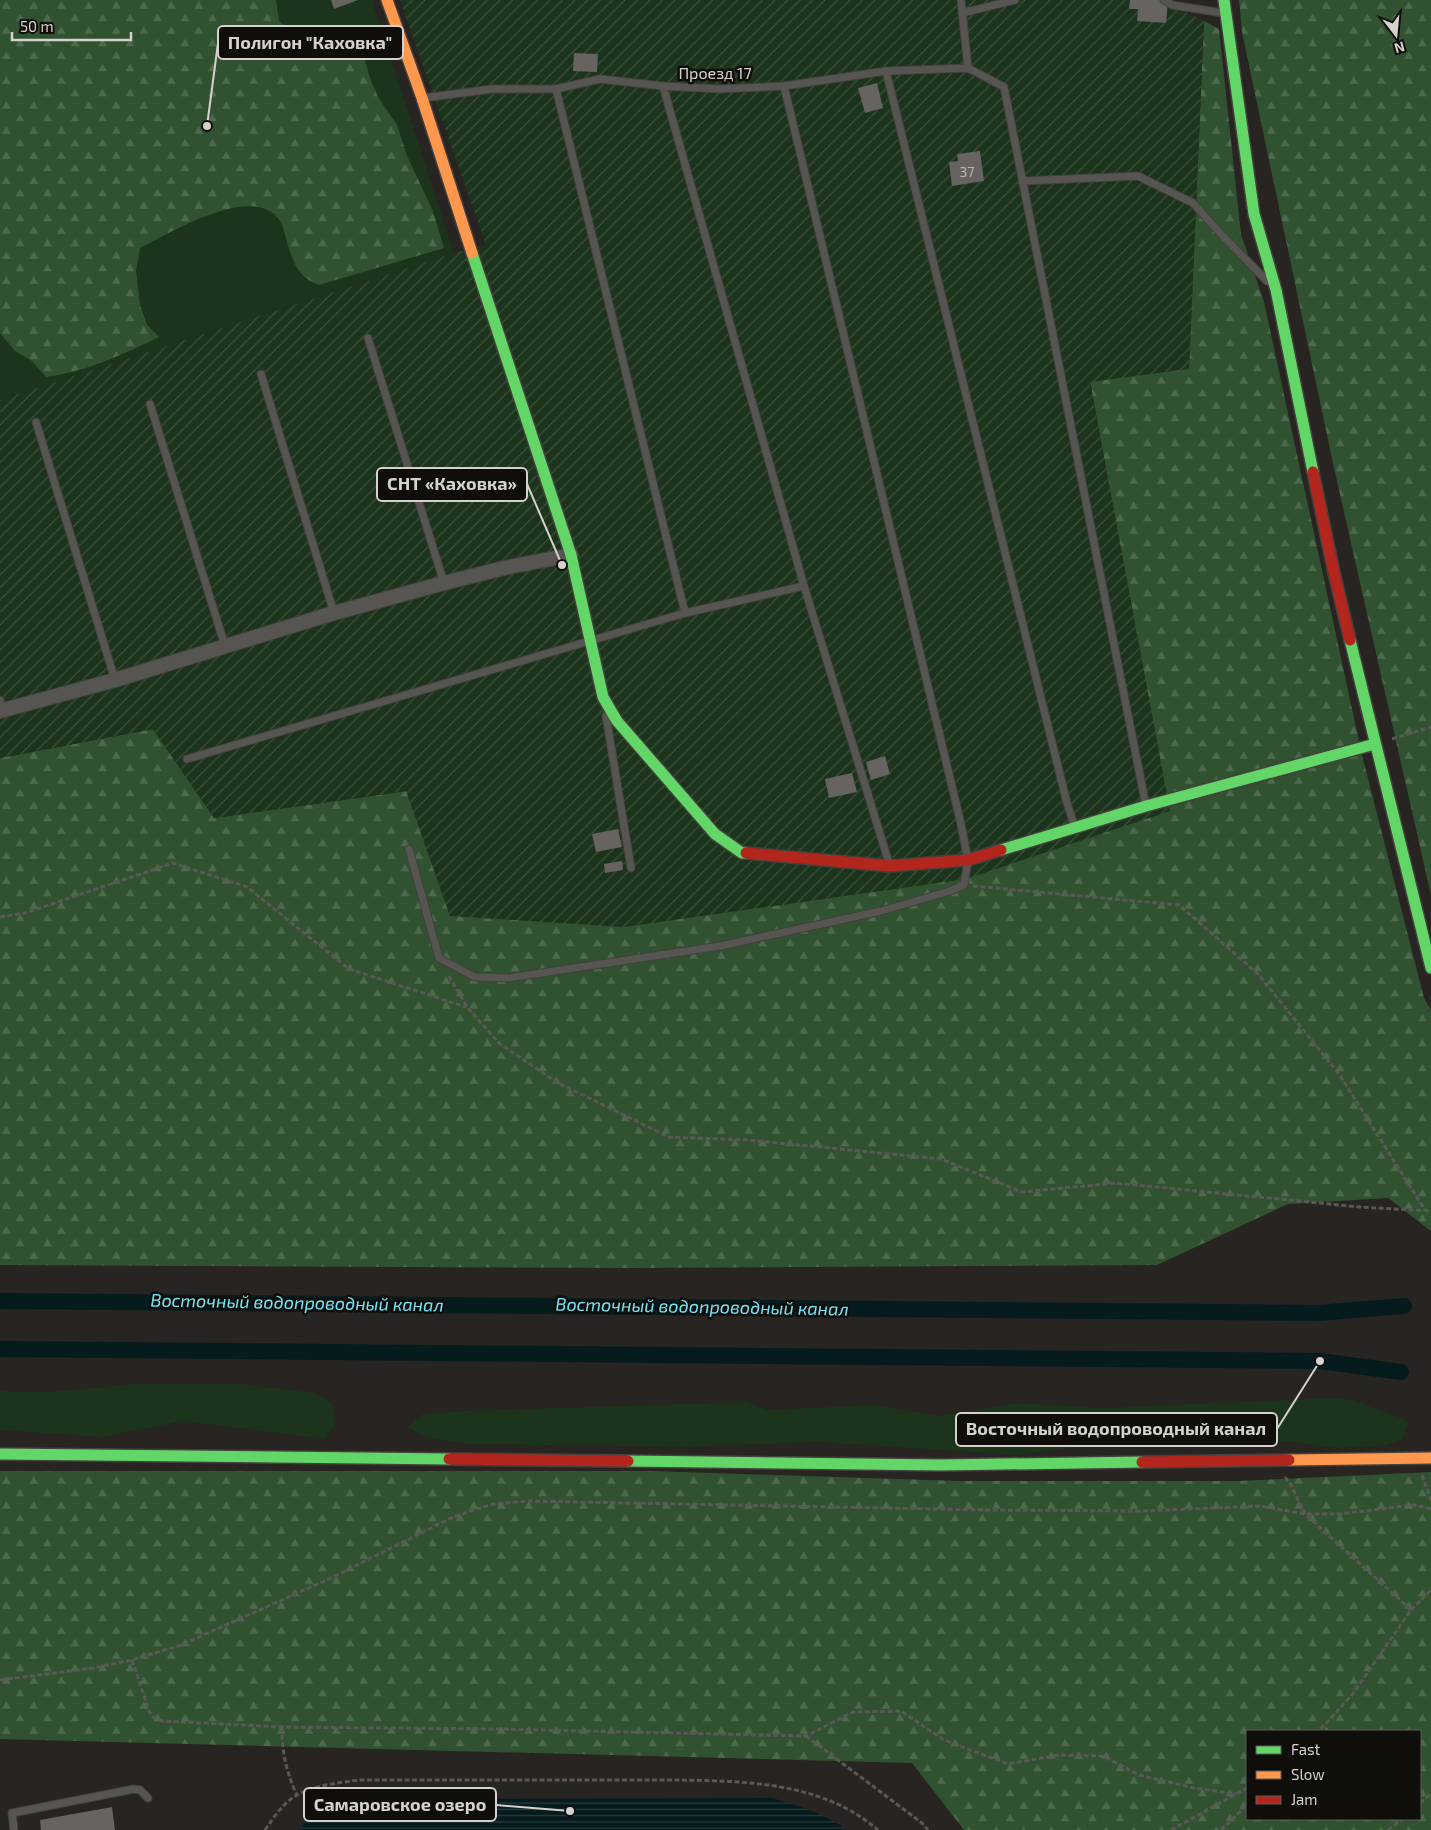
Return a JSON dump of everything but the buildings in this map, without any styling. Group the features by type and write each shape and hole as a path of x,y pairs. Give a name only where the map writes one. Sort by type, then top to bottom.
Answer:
{"street":[{"path":"387,0 422,98 571,555 603,697 616,720 715,834 742,853 890,866 968,860 1146,806 1374,744"},
{"path":"1224,0 1254,214 1276,290 1334,573 1374,744 1431,968"},
{"path":"1,707 115,680 334,613 444,583 504,568 571,555"},
{"path":"0,1454 941,1466 1431,1458"}],"lane":[{"path":"961,0 968,68"},
{"path":"962,13 1015,0"},
{"path":"1164,0 1172,5 1226,13"},
{"name":"Проезд 17","path":"422,98 492,89 556,89 600,78 662,86 720,89 784,86 886,71 968,68 1004,87 1022,181"},
{"path":"886,71 1074,827"},
{"path":"662,86 804,586 890,866"},
{"path":"409,849 439,958 475,977 508,978 720,946 881,911 950,892 964,885 968,860 958,810 784,86"},
{"path":"556,89 685,613"},
{"path":"1146,806 1022,181 1138,176 1194,202 1219,232 1276,290"},
{"path":"368,338 444,583"},
{"path":"262,374 334,613"},
{"path":"150,404 225,646"},
{"path":"36,422 115,680"},
{"path":"187,759 685,613 804,586"},
{"path":"603,697 631,868"},
{"path":"14,1830 12,1813 134,1788 140,1790 148,1798"}],"path":[{"path":"1374,744 1431,726"},
{"path":"0,918 25,913 173,863 247,887 349,969 467,1007"},
{"path":"964,885 1179,905 1258,974 1339,1074 1425,1211"},
{"path":"439,958 467,1007 500,1044 558,1083 669,1137 748,1140 941,1159 1022,1192 1114,1183 1360,1207 1431,1211"},
{"path":"1417,1458 1431,1500"},
{"path":"1270,1460 1290,1483 1305,1514 1411,1610"},
{"path":"0,1680 93,1668 132,1660 181,1645 329,1579 449,1519 494,1504 527,1501 767,1507 1143,1511 1261,1506 1305,1514 1339,1514 1414,1505 1431,1509"},
{"path":"1320,1730 1352,1695 1411,1610 1431,1590"},
{"path":"132,1660 149,1711 154,1718 162,1721 282,1727 498,1729 806,1736 853,1712 900,1711 944,1740 1008,1764 1059,1755 1103,1756 1139,1775 1194,1788 1236,1794"},
{"path":"282,1727 284,1761 289,1779 297,1795"},
{"path":"806,1736 922,1823 928,1830"},
{"path":"265,1830 274,1817 297,1795 335,1784 358,1780 737,1782 766,1784 818,1796 846,1808 878,1830"},
{"path":"1171,1830 1246,1789"},
{"path":"1421,1802 1431,1794"},
{"path":"1221,1830 1246,1806"},
{"path":"1388,1830 1401,1820"}],"green space":[{"path":"0,0 372,0 454,253 0,400"},
{"path":"0,0 276,0 279,21 294,33 318,41 376,27 365,61 370,78 378,97 397,125 407,156 433,211 444,248 319,285 303,275 296,266 283,228 277,217 264,209 248,206 209,215 140,248 136,270 140,305 147,325 159,337 90,367 46,377 32,361 15,351 0,333"},
{"path":"400,0 1159,0 1204,21 1189,369 1090,382 1170,811 966,879 624,927 450,916 406,791 214,818 153,729 0,758 0,400 454,253 486,245"},
{"path":"1239,0 1431,0 1431,895 1334,468 1242,32"},
{"path":"1204,21 1219,29 1241,234 1264,302 1362,755 1424,998 1431,1010 1431,1231 1388,1198 1288,1204 1157,1265 634,1268 0,1265 0,758 153,729 214,818 407,791 450,916 1169,811 1090,381 1189,368"},
{"path":"135,1384 242,1384 315,1393 332,1403 336,1423 325,1439 184,1421 102,1437 0,1430 0,1391 49,1392"},
{"path":"1331,1398 1352,1400 1409,1421 1402,1440 1382,1446 1336,1448 1231,1434 1168,1444 1084,1446 1017,1455 819,1442 685,1447 470,1444 426,1438 408,1427 423,1414 463,1411 746,1402 768,1410 875,1405 938,1416 1020,1403 1103,1408"},
{"path":"0,1471 652,1471 958,1481 1238,1481 1431,1472 1431,1830 964,1830 912,1763 0,1739"}],"water":[{"path":"772,1798 802,1807 847,1830 298,1830 320,1814 363,1799"}],"waterway":[{"name":"Восточный водопроводный канал","path":"0,1301 1318,1313 1404,1306"},
{"name":"Восточный водопроводный канал","path":"0,1349 1320,1361 1401,1372"}],"traffic: fast":[{"path":"1224,0 1254,214 1276,290 1313,472"},
{"path":"472,253 571,555 603,697 617,721 715,834 742,853 746,853"},
{"path":"1350,640 1431,968"},
{"path":"1001,850 1146,806 1375,744"},
{"path":"0,1454 449,1459"},
{"path":"628,1461 941,1465 1142,1462"}],"traffic: slow":[{"path":"387,0 422,98 472,253"},
{"path":"1289,1460 1431,1458"}],"traffic: jam":[{"path":"1313,472 1350,640"},
{"path":"746,853 890,866 968,860 1001,850"},
{"path":"449,1459 628,1461"},
{"path":"1142,1462 1289,1460"}],"place":[{"name":"Полигон \"Каховка\"","path":"207,126"},
{"name":"СНТ «Каховка»","path":"562,565"},
{"name":"Восточный водопроводный канал","path":"1320,1361"},
{"name":"Самаровское озеро","path":"570,1811"}]}
